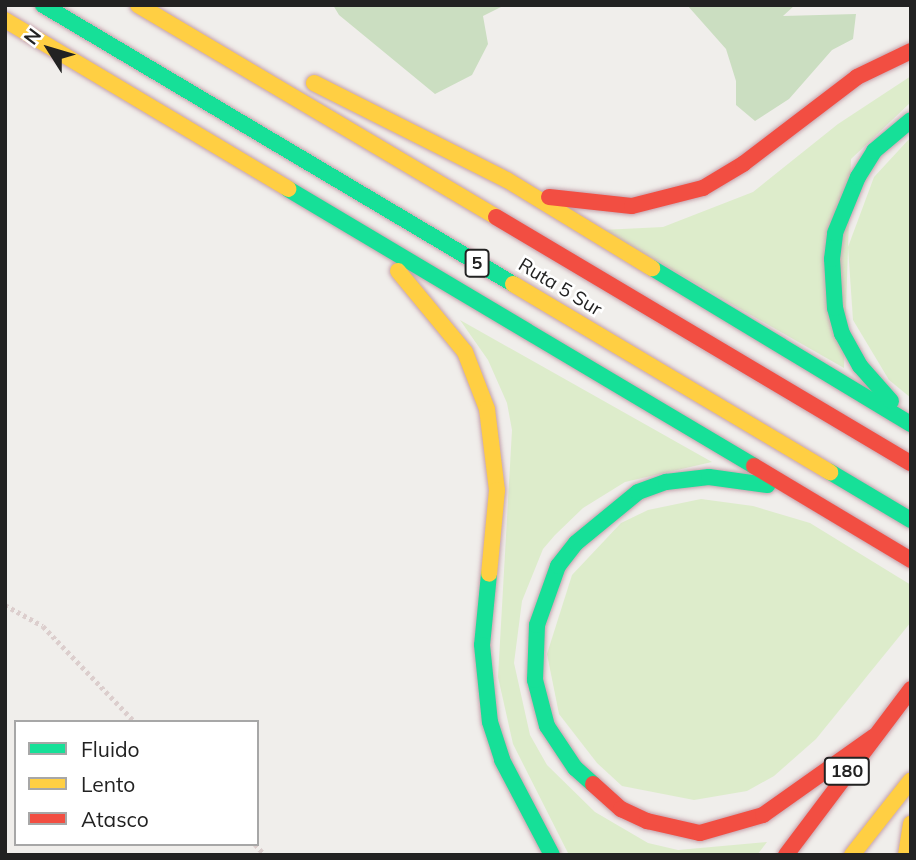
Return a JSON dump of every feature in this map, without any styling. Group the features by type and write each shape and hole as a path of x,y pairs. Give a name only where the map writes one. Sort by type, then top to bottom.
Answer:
{"highway":[{"name":"Ruta 5 Sur","path":"43,5 911,520"},
{"name":"Ruta 5 Sur","path":"139,5 911,463"},
{"path":"139,5 266,60"},
{"path":"5,20 349,228 911,560"},
{"path":"507,180 555,199 607,206 681,196 743,164 857,77 911,51"},
{"path":"301,77 507,180 911,424"},
{"path":"911,120 874,151 858,177 835,233 831,282 842,334 860,366 911,418"},
{"path":"349,228 396,269 448,327 465,352 487,409 497,490 482,645 490,722 513,783 552,855"},
{"path":"793,490 750,480 709,477 666,482 638,492 596,523 558,566 545,594 534,653 540,703 560,746 597,790 647,821 700,833 763,815 873,737"},
{"name":"180","path":"786,855 911,689"},
{"name":"180","path":"852,855 911,780"},
{"path":"906,855 911,823"}],"path":[{"path":"5,605 43,626 133,720"}],"green space":[{"path":"333,5 505,5 483,16 488,44 472,75 435,94 339,15"},
{"path":"687,5 795,5 783,16 856,14 853,39 832,50 789,99 755,121 736,105 736,81 726,49"},
{"path":"911,76 911,102 851,159 844,368 602,230 663,227 753,192 838,124"},
{"path":"911,137 911,398 889,380 853,320 848,247 874,177"},
{"path":"460,320 712,462 625,482 583,508 555,535 543,549 522,601 514,663 530,735 547,765 595,812 648,843 678,850 767,842 757,855 569,855 513,744 498,677 512,430 507,403 488,360"},
{"path":"701,499 753,506 810,523 911,585 911,622 816,739 774,776 747,791 694,800 622,786 597,763 559,714 547,654 572,575 621,523 648,510"}],"traffic: fast":[{"path":"43,5 513,284"},
{"path":"891,401 860,366 842,334 835,308 832,259 835,233 858,177 874,151 911,120"},
{"path":"288,189 754,466"},
{"path":"652,268 911,424"},
{"path":"830,472 911,520"},
{"path":"593,784 575,768 547,726 535,680 537,625 558,566 576,543 638,492 666,482 709,477 767,485"},
{"path":"489,574 482,645 490,722 502,760 552,855"}],"traffic: slow":[{"path":"138,5 496,217"},
{"path":"5,20 288,189"},
{"path":"314,83 507,180 652,268"},
{"path":"398,271 465,352 487,409 497,490 489,574"},
{"path":"513,284 830,472"},
{"path":"852,855 911,780"},
{"path":"906,855 911,823"}],"traffic: jam":[{"path":"549,197 632,206 703,188 743,164 857,77 911,51"},
{"path":"496,217 911,463"},
{"path":"754,466 911,560"},
{"path":"786,855 911,689"},
{"path":"593,784 621,809 647,821 700,833 763,815 873,737"}]}
